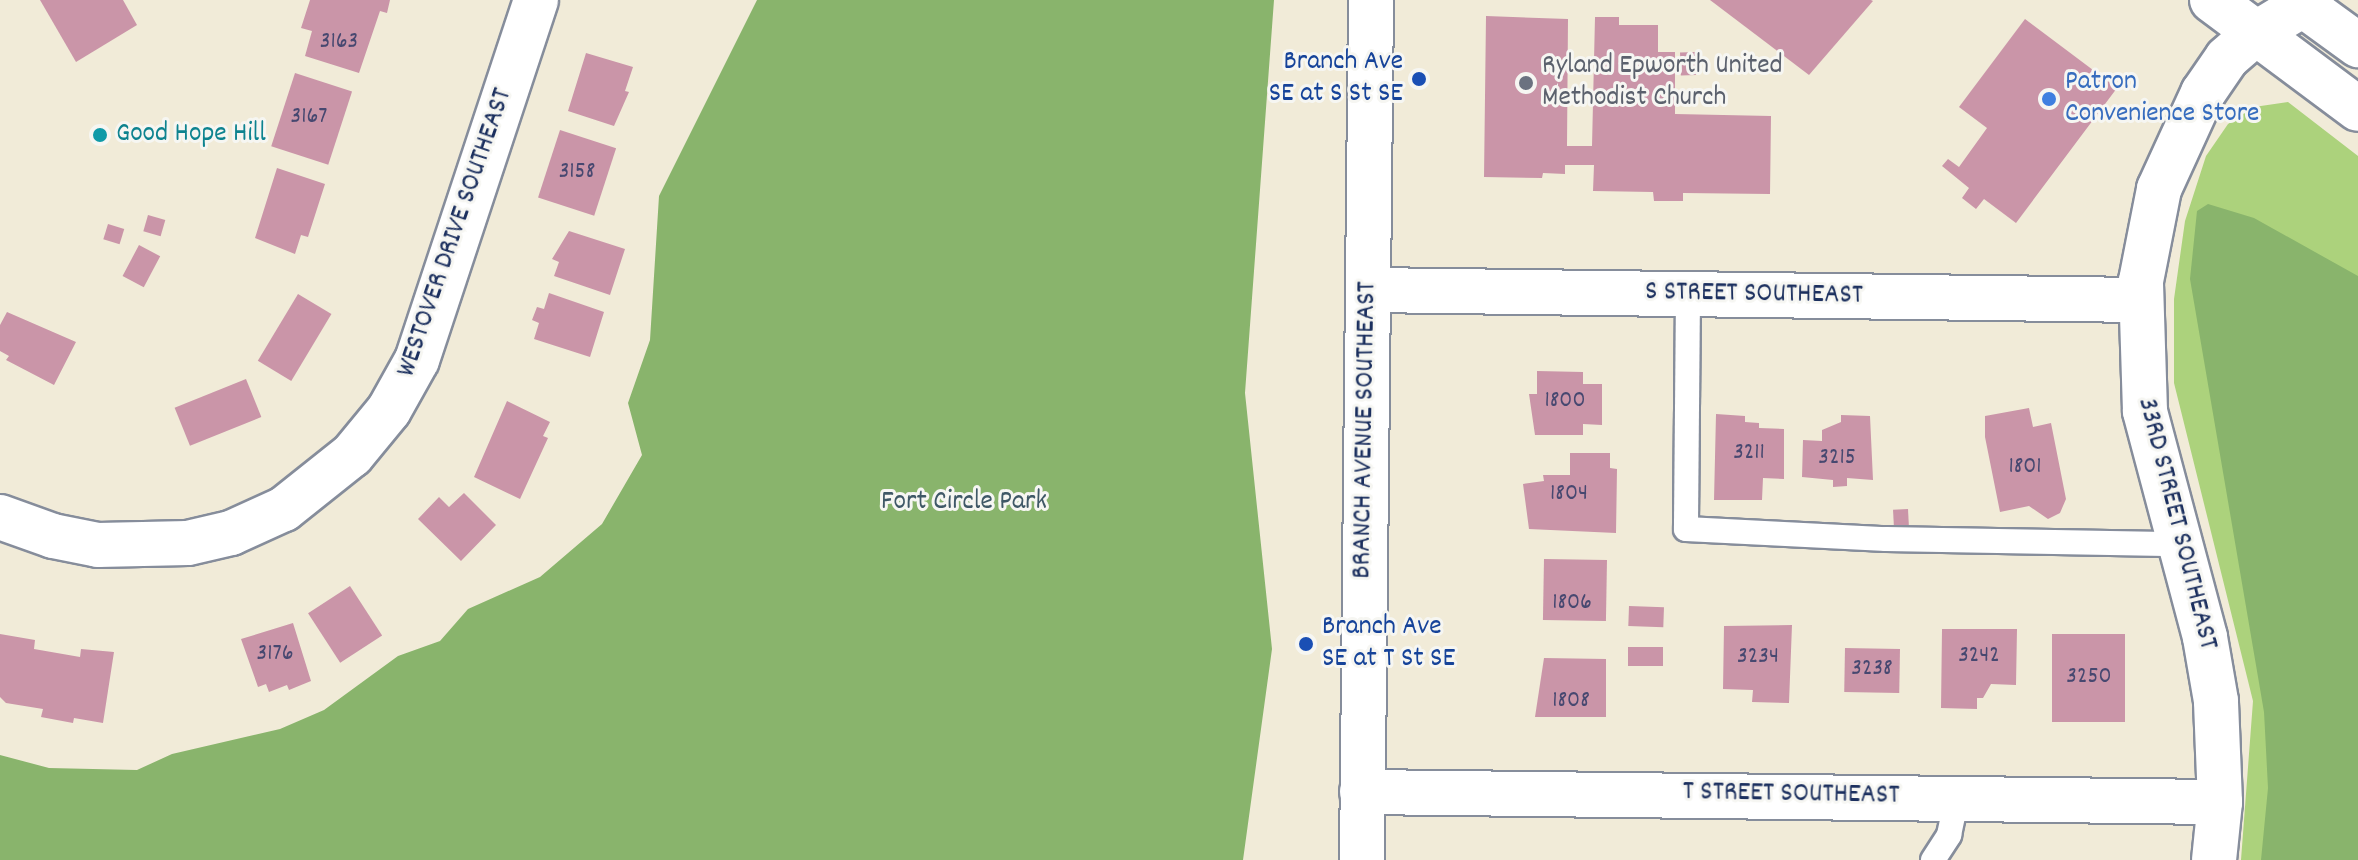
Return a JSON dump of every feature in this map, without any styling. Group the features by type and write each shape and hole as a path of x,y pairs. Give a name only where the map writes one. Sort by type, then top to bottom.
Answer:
{"main road":[{"name":"WESTOVER DRIVE SOUTHEAST","path":"0,517 53,536 98,545 188,543 231,533 284,509 352,455 389,410 417,360 536,0"},
{"name":"BRANCH AVENUE SOUTHEAST","path":"1362,860 1371,0"},
{"path":"2212,0 2358,109"},
{"path":"2303,2 2358,45"},
{"name":"33RD STREET SOUTHEAST","path":"2214,860 2220,802 2214,689 2145,411 2140,300 2149,230 2174,149 2215,76 2255,34 2303,2"},
{"name":"S STREET SOUTHEAST","path":"1368,290 2140,300"},
{"name":"T STREET SOUTHEAST","path":"1362,792 2220,802"}],"lane":[{"path":"1688,294 1686,529 1886,539 2180,544"},
{"path":"1933,860 1949,835 1957,797"}],"green space":[{"name":"Fort Circle Park","path":"757,0 1274,0 1245,393 1272,649 1243,860 0,860 0,755 49,768 137,770 172,754 280,729 324,710 398,656 440,641 468,609 540,577 602,524 642,455 628,403 650,340 659,196"},
{"path":"2288,102 2358,156 2358,860 2241,860 2253,701 2174,383 2174,299 2185,221 2206,156 2228,124 2254,107"},
{"path":"2208,204 2254,218 2358,276 2358,860 2261,860 2268,788 2264,712 2190,279 2197,211"}],"building":[{"path":"40,0 123,0 137,25 76,62"},
{"path":"310,0 390,0 387,13 380,11 359,73 305,56 312,31 301,28"},
{"path":"1710,0 1871,0 1873,1 1809,75"},
{"name":"Ryland Epworth United Methodist Church","path":"1486,16 1568,19 1567,146 1592,146 1595,17 1619,17 1619,25 1658,25 1658,52 1675,52 1675,114 1771,116 1770,194 1683,193 1683,201 1654,201 1653,192 1593,191 1594,165 1565,165 1565,174 1543,173 1542,178 1484,177"},
{"path":"2025,19 2117,88 2016,223 1984,199 1976,209 1962,198 1969,188 1942,166 1948,159 1959,167 1987,128 1959,107"},
{"path":"1695,52 1696,75 1681,76 1680,53"},
{"path":"586,53 633,67 625,91 629,92 614,126 568,111"},
{"path":"295,73 352,92 328,165 271,146"},
{"path":"560,130 616,148 594,216 538,198"},
{"path":"277,168 325,184 308,237 301,235 295,254 255,238"},
{"path":"148,215 165,220 161,236 143,231"},
{"path":"108,224 124,229 120,244 103,239"},
{"path":"569,231 625,249 610,295 554,276 559,262 552,259"},
{"path":"139,245 160,256 144,287 123,276"},
{"path":"549,293 604,312 590,357 534,339 539,323 532,320 537,307 544,309"},
{"path":"298,294 331,314 291,381 258,361"},
{"path":"7,312 76,342 54,385 6,360 9,356 0,351 0,325"},
{"path":"1537,371 1583,372 1583,384 1602,384 1602,425 1583,424 1583,435 1535,435 1529,394 1537,394"},
{"path":"246,379 261,417 190,446 175,408"},
{"path":"507,401 550,422 543,436 548,438 520,499 474,477"},
{"path":"2029,408 2033,427 2051,423 2066,499 2060,513 2048,519 2029,506 2000,512 1985,437 1985,416"},
{"path":"1716,414 1745,416 1745,422 1759,423 1759,428 1784,429 1784,479 1763,478 1762,500 1714,500"},
{"path":"1841,415 1870,416 1873,480 1847,478 1847,486 1833,487 1833,480 1802,477 1803,440 1822,441 1822,430 1841,422"},
{"path":"1570,453 1610,453 1610,468 1617,469 1616,533 1529,529 1523,484 1544,481 1543,475 1570,475"},
{"path":"464,493 496,525 461,561 418,519 439,497 449,507"},
{"path":"1908,509 1909,527 1894,528 1893,510"},
{"path":"1544,559 1607,560 1606,621 1543,620"},
{"path":"350,586 382,635 340,663 308,613"},
{"path":"1629,606 1664,607 1663,627 1628,626"},
{"path":"293,623 311,681 289,690 287,685 269,692 266,684 258,687 241,639"},
{"path":"1792,625 1789,703 1752,702 1753,690 1723,689 1724,626"},
{"path":"1942,629 2017,629 2016,685 1991,684 1983,698 1977,698 1977,709 1941,708"},
{"path":"0,634 35,640 34,649 80,657 81,649 114,652 103,723 74,718 73,723 41,717 43,709 6,703 0,697"},
{"path":"2052,634 2125,634 2125,722 2052,722"},
{"path":"1628,647 1663,647 1663,666 1628,666"},
{"path":"1845,648 1900,649 1899,693 1844,692"},
{"path":"1544,658 1606,659 1606,717 1535,717"}],"place":[{"name":"Branch Ave SE at S St SE","path":"1419,79"},
{"name":"Ryland Epworth United Methodist Church","path":"1526,83"},
{"name":"Patron Convenience Store","path":"2049,99"},
{"name":"Good Hope Hill","path":"100,135"},
{"name":"Branch Ave SE at T St SE","path":"1306,644"}]}
